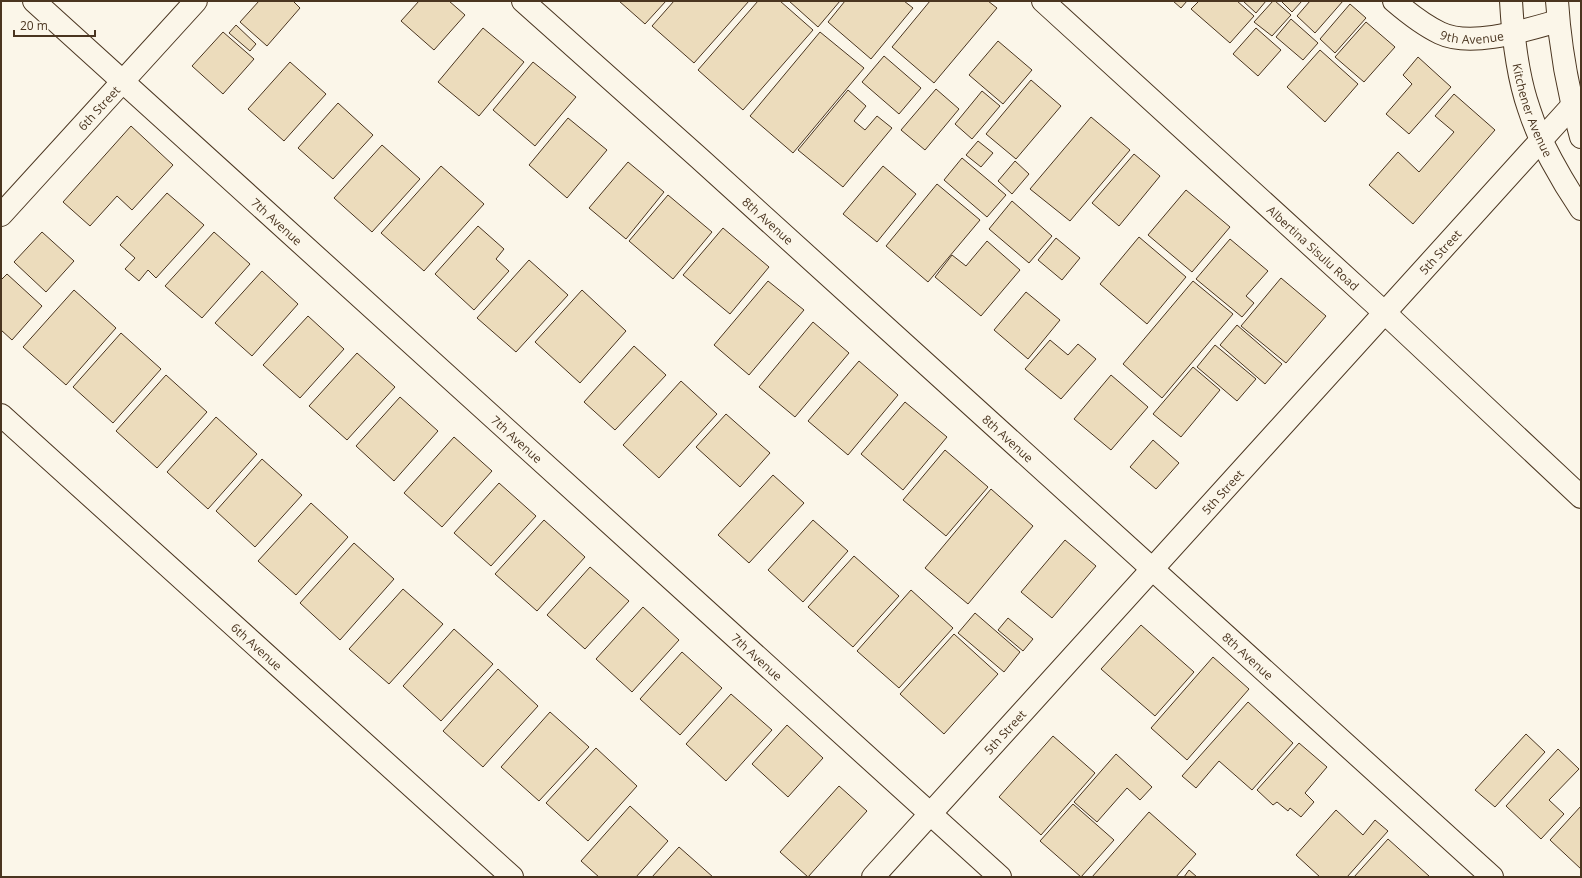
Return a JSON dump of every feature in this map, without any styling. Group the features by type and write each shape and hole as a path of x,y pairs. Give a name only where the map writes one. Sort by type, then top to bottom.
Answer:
{"street":[{"name":"7th Avenue","path":"34,1 1000,877"},
{"name":"6th Street","path":"1,215 196,1"},
{"name":"8th Avenue","path":"523,1 699,158 1492,877"},
{"name":"Albertina Sisulu Road","path":"1043,1 1385,313 1581,497"},
{"name":"9th Avenue","path":"1394,1 1420,21 1441,34 1460,38 1484,38 1513,33 1558,11"},
{"name":"Kitchener Avenue","path":"1511,1 1513,33 1520,78 1529,109 1541,140 1581,209"},
{"path":"1558,11 1564,71 1581,137"},
{"name":"5th Street","path":"873,877 1572,106"},
{"name":"6th Avenue","path":"1,415 512,877"},
{"path":"1552,469 1581,484"}],"building":[{"path":"259,1 293,1 300,8 267,46 240,22"},
{"path":"419,1 449,1 465,15 434,50 401,21"},
{"path":"619,1 666,1 645,24"},
{"path":"674,1 749,1 694,63 652,26"},
{"path":"758,1 780,1 813,30 743,110 698,70"},
{"path":"789,1 840,1 818,27"},
{"path":"845,1 904,1 913,8 871,59 828,22"},
{"path":"930,1 988,1 997,8 934,83 892,47"},
{"path":"1173,1 1187,1 1181,8"},
{"path":"1199,1 1237,1 1254,16 1230,43 1191,9"},
{"path":"1243,1 1266,1 1256,13"},
{"path":"1273,1 1275,1 1291,15 1272,36 1254,22"},
{"path":"1281,1 1302,1 1292,12"},
{"path":"1310,1 1343,1 1315,33 1297,16"},
{"path":"1350,4 1366,18 1335,53 1320,39"},
{"path":"1291,19 1318,43 1303,60 1276,37"},
{"path":"1366,22 1395,47 1364,82 1335,57"},
{"path":"236,25 256,44 250,51 229,33"},
{"path":"483,28 524,62 479,116 438,82"},
{"path":"1256,28 1281,50 1258,76 1233,54"},
{"path":"223,32 254,59 223,94 192,66"},
{"path":"820,32 864,68 793,153 750,116"},
{"path":"998,41 1032,70 1003,104 969,75"},
{"path":"1320,50 1358,84 1325,122 1287,87"},
{"path":"884,56 921,88 899,114 862,82"},
{"path":"1418,57 1451,87 1409,134 1386,114 1412,84 1403,75"},
{"path":"290,62 326,94 284,141 248,109"},
{"path":"533,62 576,97 535,146 493,110"},
{"path":"1031,80 1061,106 1016,159 986,134"},
{"path":"936,89 959,109 925,150 901,130"},
{"path":"848,90 866,106 854,121 865,130 877,116 892,128 843,187 798,150"},
{"path":"982,91 1000,106 972,139 955,124"},
{"path":"1454,94 1495,130 1413,224 1369,185 1398,152 1419,172 1454,132 1435,116"},
{"path":"338,103 373,135 333,179 298,148"},
{"path":"1091,117 1130,150 1070,221 1030,189"},
{"path":"568,118 607,150 567,198 529,165"},
{"path":"131,126 173,165 132,210 117,196 90,226 63,202"},
{"path":"978,141 993,153 981,167 966,155"},
{"path":"382,145 420,179 372,232 334,198"},
{"path":"1134,154 1160,176 1119,226 1092,203"},
{"path":"962,158 1006,195 987,217 944,180"},
{"path":"1015,161 1029,174 1012,194 998,181"},
{"path":"628,162 664,192 626,239 589,208"},
{"path":"441,166 484,204 424,271 381,233"},
{"path":"883,166 916,194 877,242 843,214"},
{"path":"937,184 980,220 928,282 886,246"},
{"path":"1186,190 1230,227 1192,272 1148,235"},
{"path":"167,193 204,225 156,278 148,270 139,281 125,269 135,258 120,245"},
{"path":"668,195 712,232 673,279 629,241"},
{"path":"1012,201 1052,236 1029,263 989,229"},
{"path":"478,226 504,249 496,259 509,271 474,310 435,274"},
{"path":"723,228 769,267 730,314 683,275"},
{"path":"42,232 74,261 46,292 14,262"},
{"path":"214,232 250,264 202,318 165,286"},
{"path":"1139,237 1186,277 1147,324 1100,284"},
{"path":"1056,238 1080,258 1062,280 1038,260"},
{"path":"1230,239 1268,271 1246,296 1254,303 1242,317 1196,279"},
{"path":"987,241 1020,270 981,316 935,277 952,255 966,266"},
{"path":"529,260 568,295 516,352 477,318"},
{"path":"262,271 298,304 252,356 215,323"},
{"path":"7,274 42,306 12,340 1,330 1,280"},
{"path":"1281,278 1326,316 1286,363 1241,326"},
{"path":"768,281 804,310 749,375 714,345"},
{"path":"1193,281 1233,314 1162,398 1123,364"},
{"path":"74,290 116,328 66,385 23,347"},
{"path":"582,290 626,331 580,383 535,342"},
{"path":"1026,292 1060,320 1028,359 994,330"},
{"path":"308,316 344,349 300,398 263,365"},
{"path":"813,322 849,353 795,417 759,387"},
{"path":"1237,325 1282,364 1265,384 1220,345"},
{"path":"121,333 161,369 113,423 73,387"},
{"path":"1050,340 1068,355 1078,344 1096,359 1061,399 1025,369"},
{"path":"1215,345 1256,379 1237,401 1197,367"},
{"path":"634,346 666,375 615,430 584,402"},
{"path":"357,353 395,387 347,440 309,406"},
{"path":"859,361 898,395 848,455 808,421"},
{"path":"1193,367 1220,390 1181,437 1153,414"},
{"path":"166,375 207,412 157,468 116,431"},
{"path":"1111,375 1148,407 1111,450 1074,419"},
{"path":"681,381 717,414 659,478 623,445"},
{"path":"400,397 438,431 394,481 356,446"},
{"path":"905,402 947,437 903,490 861,454"},
{"path":"726,414 770,453 740,487 696,447"},
{"path":"216,417 257,454 208,509 167,472"},
{"path":"454,437 492,471 442,527 404,493"},
{"path":"1153,440 1179,463 1156,489 1130,467"},
{"path":"945,450 988,487 946,536 903,500"},
{"path":"262,459 302,495 255,547 216,511"},
{"path":"773,475 804,503 749,563 718,535"},
{"path":"499,483 536,516 491,566 454,533"},
{"path":"991,489 1033,526 968,604 925,568"},
{"path":"311,503 348,537 296,595 258,561"},
{"path":"544,520 585,557 537,611 495,574"},
{"path":"813,520 848,551 803,602 768,570"},
{"path":"1065,540 1096,566 1052,618 1021,592"},
{"path":"354,543 394,579 340,640 300,603"},
{"path":"854,556 899,596 853,647 808,607"},
{"path":"590,567 629,601 585,649 547,615"},
{"path":"403,589 443,624 389,684 349,649"},
{"path":"911,590 953,628 899,688 857,651"},
{"path":"643,607 679,640 632,692 596,659"},
{"path":"975,613 1020,652 1004,672 958,633"},
{"path":"1008,618 1033,639 1023,651 998,630"},
{"path":"1141,625 1194,672 1155,716 1101,669"},
{"path":"454,629 493,664 441,721 403,686"},
{"path":"954,634 998,674 944,734 900,694"},
{"path":"682,652 722,688 680,735 640,699"},
{"path":"1213,657 1249,689 1187,760 1151,728"},
{"path":"498,669 538,706 483,767 443,731"},
{"path":"731,694 772,730 726,781 686,744"},
{"path":"1248,702 1293,743 1252,790 1219,761 1196,788 1182,776"},
{"path":"550,712 589,747 539,801 501,767"},
{"path":"787,725 823,758 788,797 752,764"},
{"path":"1526,734 1545,752 1495,807 1475,790"},
{"path":"1053,736 1095,773 1041,835 999,797"},
{"path":"1299,743 1327,767 1305,793 1314,802 1301,817 1290,808 1288,811 1277,802 1273,805 1257,790"},
{"path":"596,748 637,786 588,841 546,803"},
{"path":"1558,749 1579,769 1549,800 1564,814 1541,839 1506,806"},
{"path":"1116,754 1152,787 1140,800 1127,788 1097,822 1074,802"},
{"path":"839,786 867,811 808,877 780,852"},
{"path":"1073,804 1114,840 1081,877 1040,841"},
{"path":"630,806 668,841 636,877 599,877 581,861"},
{"path":"1581,806 1581,869 1550,840"},
{"path":"1336,810 1363,835 1375,820 1388,831 1347,877 1320,877 1296,855"},
{"path":"1149,812 1196,854 1176,877 1092,877"},
{"path":"1388,839 1429,876 1429,877 1354,877"},
{"path":"679,847 713,877 652,877"},
{"path":"1189,870 1197,877 1184,877"}]}
